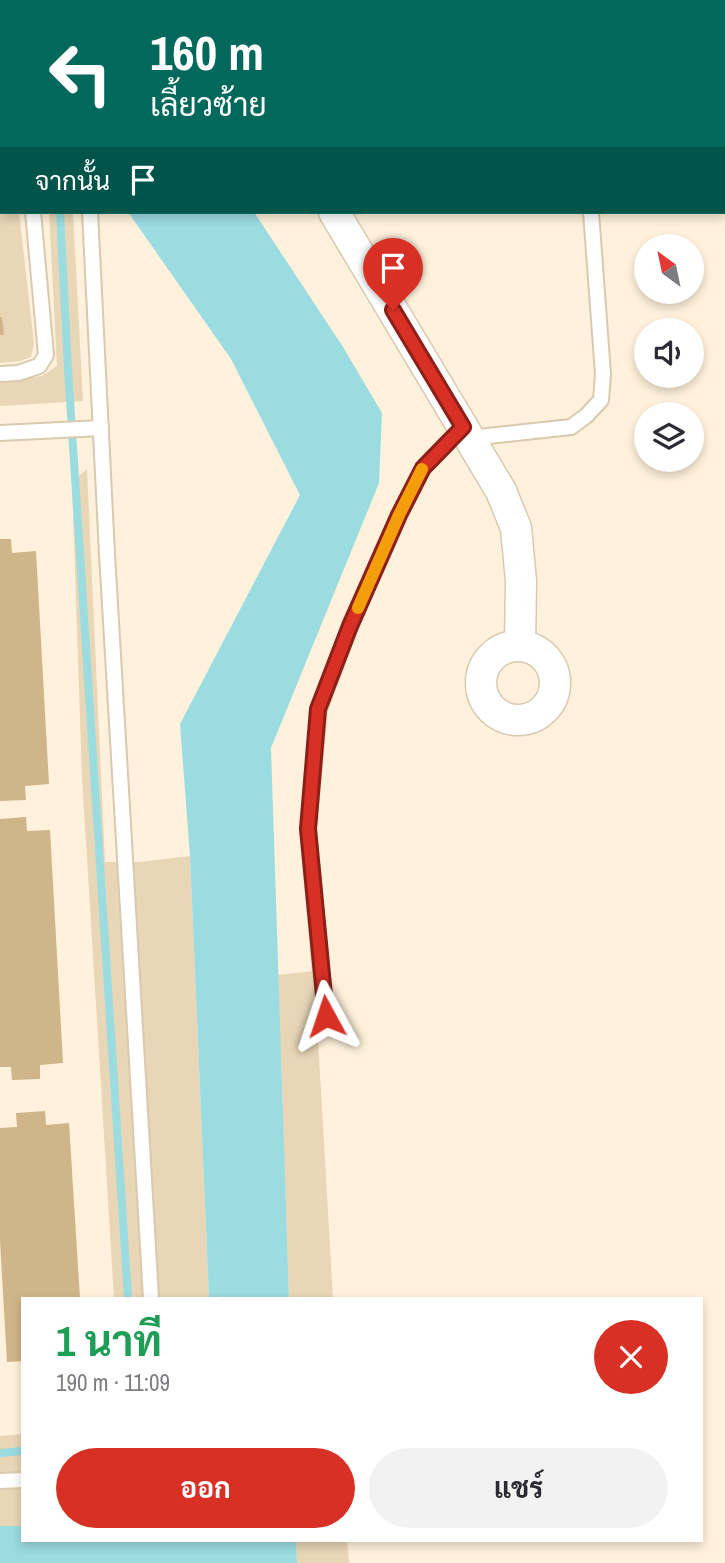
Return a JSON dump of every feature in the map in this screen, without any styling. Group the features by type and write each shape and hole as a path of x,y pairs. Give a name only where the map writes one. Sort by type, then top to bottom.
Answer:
{"street":[{"path":"335,214 501,491 516,528 521,581 520,645"}],"lane":[{"path":"0,374 18,373 39,366 47,355 33,214"},
{"path":"90,214 151,1297"},
{"path":"326,1016 308,829 318,709 350,626 423,468 466,433 571,427 601,400 603,374 591,214"},
{"path":"0,433 101,428"},
{"path":"0,1481 21,1480"}],"shaded area":[{"path":"0,214 19,214 34,343 31,357 0,363"},
{"path":"49,214 73,214 83,401 0,406 0,382 42,376 57,366"},
{"path":"87,469 105,862 139,862 190,856 209,1297 114,1297 82,777 72,482"},
{"path":"314,971 333,1297 289,1297 278,975"},
{"path":"21,1434 21,1526 0,1526 0,1436"},
{"path":"296,1542 347,1542 349,1563 297,1563"}],"water":[{"path":"129,214 255,214 343,347 382,413 379,483 271,748 289,1297 209,1297 190,856 180,724 300,495 231,359"},
{"path":"0,1526 21,1526 21,1542 296,1542 297,1563 0,1563"}],"building":[{"path":"2,317 4,335 0,335"},
{"path":"0,539 11,539 12,553 36,551 49,784 25,786 26,800 0,801"},
{"path":"26,817 27,831 50,830 63,1063 40,1065 40,1079 12,1080 11,1067 0,1067 0,819"},
{"path":"45,1111 46,1125 69,1123 80,1297 21,1297 21,1361 7,1362 0,1241 0,1128 17,1127 16,1113"}],"waterway":[{"path":"60,214 128,1297"},
{"path":"0,1453 21,1451"}],"slow traffic":[{"path":"358,608 422,469"}],"route":[{"path":"326,1016 308,829 318,709 350,626 423,468 463,427 393,310"}]}
